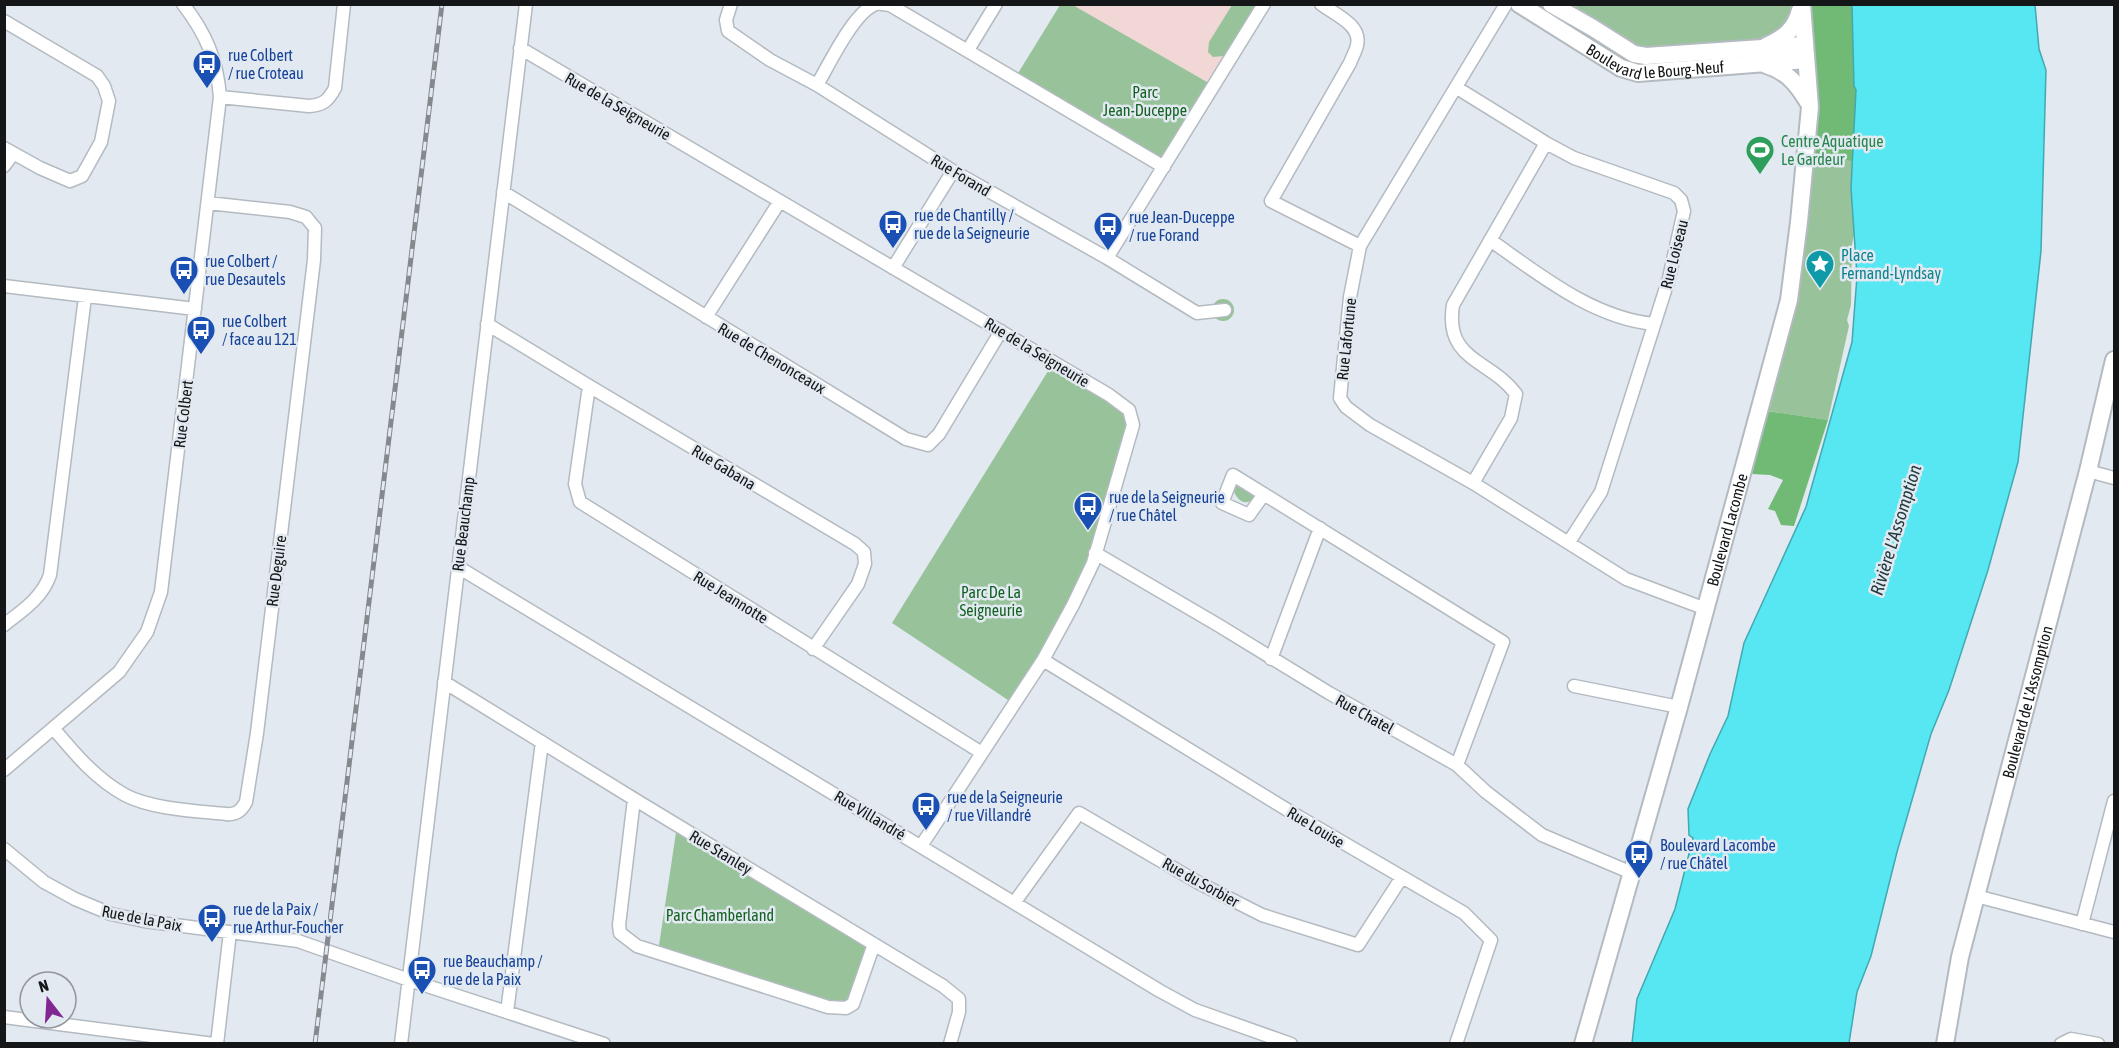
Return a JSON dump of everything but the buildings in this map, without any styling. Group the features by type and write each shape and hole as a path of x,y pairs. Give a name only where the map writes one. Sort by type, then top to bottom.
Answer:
{"street":[{"name":"Rue Colbert","path":"4,770 105,686 127,663 147,632 157,604 163,577 220,97 219,78 208,43 202,30 183,4"},
{"path":"220,97 309,106 319,105 329,100 335,88 344,4"},
{"name":"Rue Beauchamp","path":"401,1044 526,4"},
{"name":"Rue Forand","path":"731,4 726,20 728,31 770,60 817,85 953,171 1107,258 1197,314 1225,310"},
{"path":"817,85 856,21 870,6 878,4"},
{"path":"882,4 890,5 968,50 1164,167"},
{"path":"968,50 996,4"},
{"path":"1107,258 1264,4"},
{"path":"1321,4 1349,23 1355,30 1358,43 1350,63 1271,201 1360,246"},
{"name":"Rue Lafortune","path":"1506,4 1360,246 1350,297 1340,398 1346,407 1370,425 1473,483 1626,579 1706,609"},
{"name":"Boulevard le Bourg-Neuf","path":"1519,4 1621,68 1638,73 1761,56"},
{"name":"Boulevard le Bourg-Neuf","path":"1551,4 1634,54 1646,56 1761,56 1805,53"},
{"path":"1802,4 1794,27 1761,56 1792,80 1809,104"},
{"name":"Boulevard Lacombe","path":"1583,1044 1679,707 1789,300 1799,222 1809,104 1802,4"},
{"path":"4,21 98,76 109,101 101,142 82,176 70,181 49,173 9,151 4,166"},
{"name":"Rue de la Seigneurie","path":"520,48 1109,395 1130,410 1134,425 1093,563 1073,605 1043,660 921,846"},
{"name":"Rue Loiseau","path":"1457,88 1574,158 1674,193 1681,200 1684,211 1678,246 1601,492 1569,542"},
{"path":"1473,483 1511,418 1516,394 1506,381 1473,359 1460,347 1451,319 1454,305 1546,143"},
{"path":"893,267 953,171"},
{"name":"Rue de Chenonceaux","path":"503,192 903,436 906,440 928,445 939,434 1001,331"},
{"path":"706,317 780,201"},
{"name":"Rue Deguire","path":"54,729 96,775 127,796 160,806 226,814 234,814 242,809 246,802 257,733 314,260 315,228 306,217 290,212 208,203"},
{"path":"1490,240 1545,278 1598,308 1636,322 1654,324"},
{"path":"4,286 195,309"},
{"path":"4,625 37,598 47,584 50,575 85,297"},
{"name":"Rue Gabana","path":"487,324 855,544 864,552 865,564 858,584 813,649"},
{"name":"Boulevard de L'Assomption","path":"1944,1044 1960,957 2115,360"},
{"name":"Rue Jeannotte","path":"589,386 575,484 580,502 982,753"},
{"path":"2088,471 2115,478"},
{"path":"1264,494 1503,642 1456,765"},
{"path":"1271,659 1320,528"},
{"name":"Rue Chatel","path":"1095,553 1271,659 1456,765 1486,792 1542,835 1632,873"},
{"name":"Rue Villandré","path":"458,567 1188,1007 1291,1044"},
{"name":"Rue Louise","path":"1043,660 1299,817 1464,913 1491,940 1456,1044"},
{"name":"Rue Stanley","path":"444,682 943,986 958,999 959,1012 950,1044"},
{"path":"1574,686 1679,707"},
{"path":"507,1012 542,742"},
{"path":"634,799 619,925 621,933 637,946 828,1007 846,1008 853,1004 874,944"},
{"path":"2082,924 2112,820 2115,801"},
{"name":"Rue du Sorbier","path":"1014,903 1079,813 1199,883 1262,915 1358,945 1402,877"},
{"name":"Rue de la Paix","path":"4,849 44,882 96,909 144,921 298,941 604,1044"},
{"path":"1976,896 2115,932"},
{"path":"4,1017 215,1044 230,932"},
{"path":"2061,1044 2071,1039 2098,1044"}],"shaded area":[{"path":"1071,5 1264,5 1214,86"}],"green space":[{"name":"Parc Jean-Duceppe","path":"1071,4 1214,86 1164,167 1015,78 1060,5"},
{"path":"1577,4 1793,5 1787,23 1759,43 1643,49 1576,7"},
{"path":"1232,5 1257,5 1224,56 1213,57 1208,52 1209,42"},
{"path":"1802,5 1852,5 1854,86 1860,163 1806,152"},
{"name":"Place Fernand-Lyndsay","path":"1806,152 1860,163 1857,220 1852,245 1851,305 1847,320 1849,326 1828,420 1761,410 1789,300"},
{"path":"1223,299 1231,302 1234,310 1231,318 1223,321 1215,318 1212,310 1215,302"},
{"name":"Parc De La Seigneurie","path":"1053,363 1133,419 1091,566 1014,704 892,623"},
{"path":"1767,411 1828,420 1794,526 1781,525 1775,511 1768,509 1783,480 1770,475 1752,474"},
{"path":"1237,483 1257,495 1254,499 1246,502 1240,500 1233,488"},
{"name":"Parc Chamberland","path":"677,826 874,944 846,1008 658,952"}],"water":[{"name":"Rivière L'Assomption","path":"1852,5 2035,5 2039,49 2046,70 2041,251 2018,462 1988,570 1949,690 1931,734 1897,852 1871,956 1857,992 1849,1043 1632,1043 1637,999 1675,909 1693,838 1689,835 1688,809 1728,716 1744,643 1806,507 1852,342 1857,276 1851,188 1856,90 1854,86"}],"railway":[{"path":"315,1044 442,4"}],"place":[{"name":"rue Colbert / rue Croteau","path":"207,90"},
{"name":"Centre Aquatique Le Gardeur","path":"1760,176"},
{"name":"rue de Chantilly / rue de la Seigneurie","path":"893,250"},
{"name":"rue Jean-Duceppe / rue Forand","path":"1108,252"},
{"name":"Place Fernand-Lyndsay","path":"1820,290"},
{"name":"rue Colbert / rue Desautels","path":"184,296"},
{"name":"rue Colbert / face au 121","path":"201,356"},
{"name":"rue de la Seigneurie / rue Châtel","path":"1088,532"},
{"name":"rue de la Seigneurie / rue Villandré","path":"926,832"},
{"name":"Boulevard Lacombe / rue Châtel","path":"1639,880"},
{"name":"rue de la Paix / rue Arthur-Foucher","path":"212,944"},
{"name":"rue Beauchamp / rue de la Paix","path":"422,996"}]}
